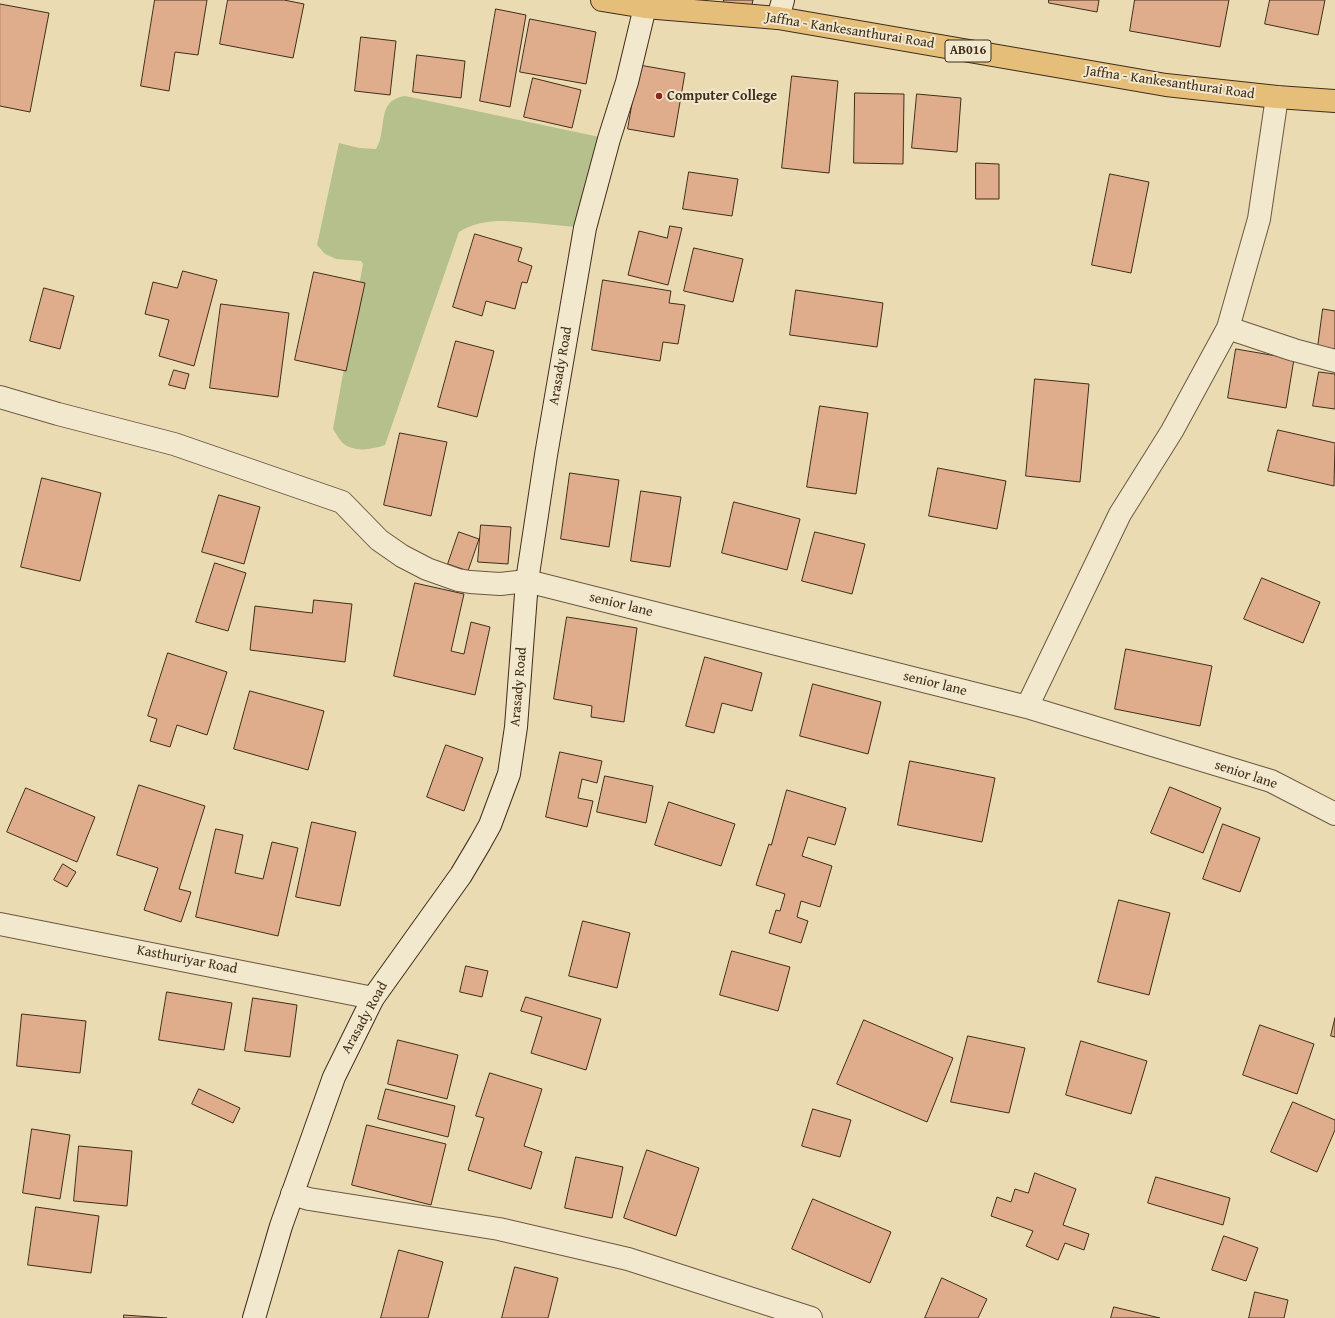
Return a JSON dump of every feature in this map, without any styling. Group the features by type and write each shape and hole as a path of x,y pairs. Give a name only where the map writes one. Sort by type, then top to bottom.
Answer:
{"main road":[{"name":"Jaffna - Kankesanthurai Road","path":"602,0 645,7 780,9 1166,84 1277,97 1335,101"}],"street":[{"name":"Arasady Road","path":"254,1318 281,1226 334,1077 373,998 461,875 490,825 509,774 516,727 527,581 546,455 585,228 609,139 627,82 645,7"},
{"path":"1027,707 1120,514 1172,431 1228,328 1259,219 1277,97"},
{"path":"1228,328 1294,350 1335,361"},
{"path":"0,397 58,414 174,444 342,502 379,540 402,556 427,569 458,580 500,584 527,581"},
{"name":"senior lane","path":"527,581 1027,707 1271,781 1335,814"},
{"name":"Kasthuriyar Road","path":"0,924 373,998"},
{"path":"292,1194 308,1200 499,1229 621,1257 811,1318"}],"green space":[{"path":"405,96 609,139 585,228 525,222 496,221 477,224 459,232 385,445 371,449 356,449 345,445 333,429 363,264 361,261 336,259 325,254 317,245 339,143 359,148 376,149 386,110 390,103"}],"building":[{"path":"155,0 207,0 198,55 175,52 169,91 141,86"},
{"path":"228,0 284,0 304,4 293,58 220,44"},
{"path":"724,0 753,0 751,9 723,4"},
{"path":"1049,0 1099,0 1097,12 1049,3"},
{"path":"1135,0 1229,0 1220,47 1130,31"},
{"path":"1270,0 1325,0 1318,35 1265,24"},
{"path":"0,4 49,13 30,112 0,106"},
{"path":"496,9 526,15 510,107 480,101"},
{"path":"530,19 596,32 586,84 520,72"},
{"path":"361,37 396,41 390,95 355,91"},
{"path":"417,55 465,61 461,98 413,92"},
{"path":"639,65 685,73 674,137 628,129"},
{"path":"792,76 838,81 829,173 782,168"},
{"path":"533,78 581,90 572,128 524,117"},
{"path":"855,93 904,94 903,164 854,163"},
{"path":"917,94 961,98 957,152 912,148"},
{"path":"976,163 999,164 999,199 976,199"},
{"path":"689,172 738,179 732,216 683,209"},
{"path":"1110,174 1149,182 1131,273 1092,265"},
{"path":"670,226 682,228 668,285 628,275 639,231 667,238"},
{"path":"475,234 522,248 518,261 532,266 527,283 522,282 515,309 486,301 482,316 453,307"},
{"path":"694,248 743,259 733,302 684,291"},
{"path":"183,271 217,280 194,366 159,356 169,320 145,314 153,282 177,288"},
{"path":"314,272 365,283 346,371 295,360"},
{"path":"603,280 671,291 669,303 685,305 678,344 663,342 660,361 592,350"},
{"path":"44,288 74,296 60,349 30,341"},
{"path":"796,290 883,303 877,347 790,335"},
{"path":"221,304 289,313 278,397 210,388"},
{"path":"1323,309 1335,311 1335,349 1318,347"},
{"path":"456,341 494,351 477,417 438,407"},
{"path":"1236,349 1294,359 1286,408 1228,398"},
{"path":"174,370 189,374 185,389 169,385"},
{"path":"1319,372 1335,374 1335,409 1313,406"},
{"path":"1035,379 1089,384 1080,482 1026,476"},
{"path":"820,406 868,413 856,494 807,487"},
{"path":"1278,430 1335,443 1334,486 1268,471"},
{"path":"400,433 447,442 431,516 384,505"},
{"path":"938,468 1006,481 997,529 929,516"},
{"path":"570,473 619,480 609,547 561,539"},
{"path":"42,478 101,493 80,581 21,567"},
{"path":"641,491 681,497 670,567 631,561"},
{"path":"219,495 260,507 244,564 202,552"},
{"path":"734,502 800,519 787,570 722,553"},
{"path":"481,525 511,527 508,564 478,562"},
{"path":"459,532 479,539 468,571 448,564"},
{"path":"815,532 865,544 852,594 802,581"},
{"path":"215,563 246,573 228,631 196,622"},
{"path":"1262,578 1320,602 1303,643 1244,619"},
{"path":"415,583 464,594 451,651 464,654 471,622 490,627 475,695 394,676"},
{"path":"314,600 352,604 345,662 250,650 255,606 312,613"},
{"path":"567,617 637,628 624,722 591,717 592,706 554,699"},
{"path":"1126,649 1212,666 1200,726 1115,709"},
{"path":"168,653 227,672 207,735 177,725 170,747 150,741 157,719 148,716"},
{"path":"705,657 762,673 752,711 722,703 714,733 686,726"},
{"path":"813,684 881,702 868,754 800,736"},
{"path":"250,691 324,711 308,770 234,749"},
{"path":"446,745 483,758 464,811 427,797"},
{"path":"560,752 602,761 597,783 582,779 578,798 593,801 587,827 546,817"},
{"path":"910,761 995,778 982,842 898,825"},
{"path":"605,776 653,786 646,823 597,812"},
{"path":"139,785 205,806 179,889 191,892 181,922 144,910 158,868 117,855"},
{"path":"1170,787 1221,808 1203,853 1151,833"},
{"path":"26,788 95,817 77,862 7,832"},
{"path":"787,790 846,808 835,845 808,837 802,856 832,866 820,907 801,901 797,917 808,921 801,943 769,933 776,910 780,911 785,894 756,885 769,844 771,845"},
{"path":"669,802 735,824 721,866 655,845"},
{"path":"312,822 356,832 340,906 296,897"},
{"path":"1223,824 1260,838 1240,892 1203,879"},
{"path":"216,829 243,835 235,873 263,879 272,842 298,848 278,936 196,917"},
{"path":"63,864 76,872 67,887 54,880"},
{"path":"1119,900 1170,913 1149,995 1098,982"},
{"path":"583,921 630,933 617,988 569,976"},
{"path":"732,951 790,967 778,1011 720,995"},
{"path":"466,966 488,971 482,997 460,992"},
{"path":"167,992 232,1003 224,1050 159,1040"},
{"path":"526,997 601,1019 586,1070 531,1053 542,1017 521,1011"},
{"path":"253,998 297,1005 290,1057 245,1051"},
{"path":"22,1014 86,1021 80,1073 17,1066"},
{"path":"1335,1018 1335,1037 1331,1036"},
{"path":"864,1020 953,1058 927,1122 837,1084"},
{"path":"1260,1025 1314,1044 1297,1094 1243,1075"},
{"path":"968,1036 1025,1048 1009,1113 951,1102"},
{"path":"398,1040 458,1055 447,1099 388,1084"},
{"path":"1081,1041 1147,1061 1131,1114 1066,1095"},
{"path":"490,1073 542,1089 524,1146 542,1152 531,1189 468,1170 484,1118 476,1116"},
{"path":"199,1089 240,1108 233,1123 192,1104"},
{"path":"386,1089 455,1106 448,1137 378,1119"},
{"path":"1293,1102 1335,1120 1335,1130 1317,1172 1271,1152"},
{"path":"813,1109 851,1120 840,1157 802,1146"},
{"path":"367,1125 446,1144 431,1205 352,1185"},
{"path":"32,1129 70,1135 60,1199 23,1193"},
{"path":"79,1146 132,1151 127,1206 74,1201"},
{"path":"647,1150 699,1168 676,1236 624,1218"},
{"path":"576,1157 623,1167 612,1218 565,1208"},
{"path":"1035,1173 1076,1189 1063,1225 1089,1234 1084,1250 1065,1243 1058,1260 1026,1246 1033,1231 991,1216 997,1197 1011,1202 1015,1189 1028,1193"},
{"path":"1156,1177 1230,1198 1223,1225 1148,1203"},
{"path":"813,1199 891,1232 870,1283 792,1249"},
{"path":"36,1207 99,1216 91,1273 28,1265"},
{"path":"1224,1236 1258,1248 1246,1281 1212,1270"},
{"path":"399,1250 443,1262 428,1318 381,1318"},
{"path":"515,1267 558,1278 548,1318 502,1318"},
{"path":"942,1278 987,1299 978,1318 925,1318"},
{"path":"1255,1292 1288,1300 1284,1318 1249,1318"},
{"path":"1114,1307 1160,1318 1111,1318"},
{"path":"124,1315 167,1318 124,1318"}],"place":[{"name":"Computer College","path":"659,96"}]}
